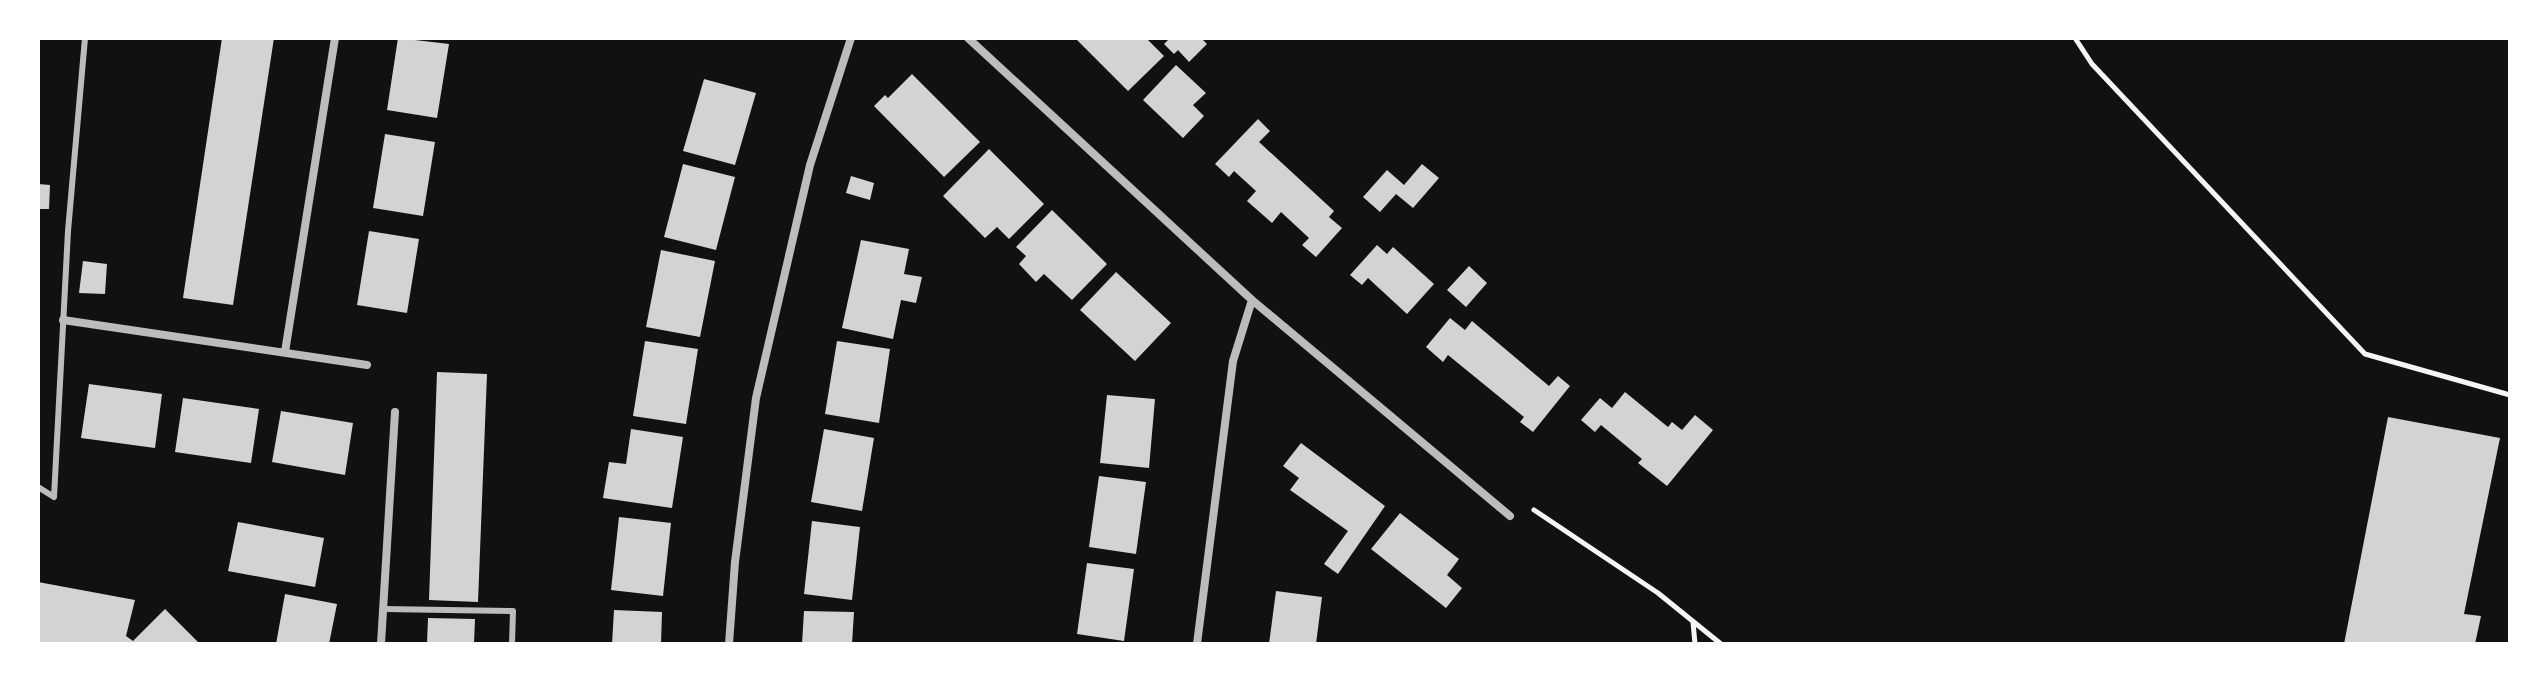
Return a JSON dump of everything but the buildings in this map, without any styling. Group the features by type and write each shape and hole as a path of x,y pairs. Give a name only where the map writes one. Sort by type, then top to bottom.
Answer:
{"street":[{"path":"285,352 335,38"},
{"path":"729,644 735,562 756,398 810,165 851,38"},
{"path":"968,38 1252,300 1510,516"},
{"path":"1197,644 1233,361 1252,300"},
{"path":"63,320 367,365"},
{"path":"381,644 395,412"}],"lane":[{"path":"38,487 54,497 63,320 85,38"},
{"path":"384,609 513,611 512,644"}],"path":[{"path":"2075,38 2092,64 2365,354 2510,395"},
{"path":"1510,516 1521,501 1658,593 1721,644"},
{"path":"1692,621 1695,644"}]}
